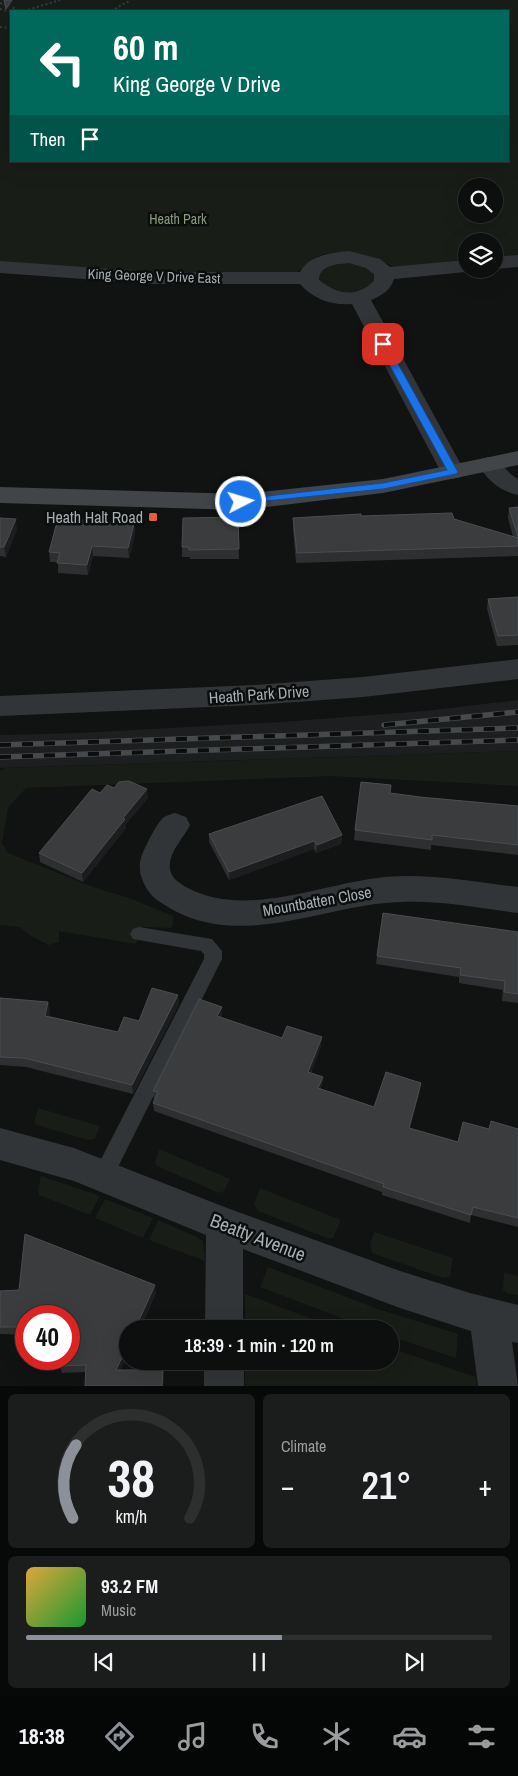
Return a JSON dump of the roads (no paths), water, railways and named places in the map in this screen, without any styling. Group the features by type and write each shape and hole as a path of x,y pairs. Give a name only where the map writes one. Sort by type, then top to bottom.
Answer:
{"street":[{"path":"337,258 361,259 371,262 379,267 384,274 383,286 377,291 359,297 345,298 322,293 314,288 308,278 312,269 318,264 337,258"},
{"path":"503,262 518,261"},
{"name":"King George V Drive East","path":"0,267 169,279 308,278"},
{"path":"384,274 458,267"},
{"path":"359,297 453,472"},
{"path":"0,495 241,502 383,486 518,458"},
{"path":"489,464 504,481 518,488"},
{"name":"Heath Park Drive","path":"0,706 255,695 372,686 518,669"},
{"name":"Mountbatten Close","path":"175,825 157,853 154,870 161,886 178,898 200,907 237,912 275,910 354,894 386,890 442,891 518,900"},
{"name":"Beatty Avenue","path":"0,1144 52,1158 103,1176 225,1225 362,1276 461,1310 504,1321"},
{"path":"224,1320 225,1225"},
{"path":"498,1386 504,1321"},
{"path":"224,1370 224,1386"}],"lane":[{"path":"103,1176 213,959 213,951 206,944 139,934"}],"railway":[{"path":"384,725 518,712"},
{"path":"0,745 518,728"},
{"path":"0,757 518,740"}],"place":[{"name":"Heath Halt Road","path":"153,517"}],"park label":[{"name":"Heath Park","path":"178,219"}]}
